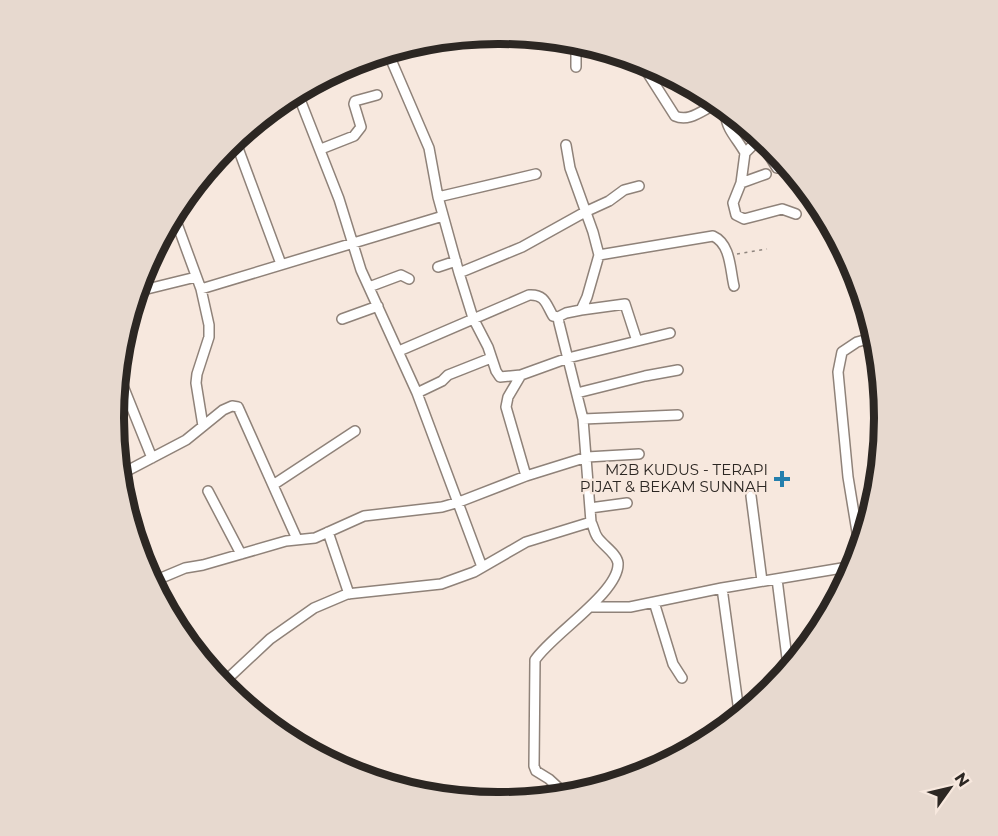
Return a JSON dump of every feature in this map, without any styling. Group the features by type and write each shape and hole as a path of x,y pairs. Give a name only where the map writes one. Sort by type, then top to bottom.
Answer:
{"street":[{"path":"576,52 576,68"},
{"path":"391,59 429,148 438,197 473,318 500,376 521,375 568,358 670,333"},
{"path":"649,75 675,116 692,117 708,108"},
{"path":"321,149 354,136 361,128 355,101 377,95"},
{"path":"301,101 321,149 369,287 417,393 482,567"},
{"path":"726,120 726,125 746,153"},
{"path":"755,144 746,153 741,183 733,203 736,215 744,219 782,209 796,214"},
{"path":"566,145 566,169 593,232 599,255 581,310"},
{"path":"238,149 281,264"},
{"path":"438,197 536,174"},
{"path":"741,183 766,174"},
{"path":"459,273 522,247 609,201 624,190 639,186"},
{"path":"201,289 444,216"},
{"path":"178,226 201,289 209,325 209,337 196,383 203,426"},
{"path":"599,255 713,236 723,243 734,286"},
{"path":"438,267 456,261"},
{"path":"369,287 401,275 409,279"},
{"path":"148,289 196,277"},
{"path":"399,351 529,295 544,298 553,316 558,317 581,310 625,304 637,341"},
{"path":"342,319 378,306"},
{"path":"558,317 583,419 591,522 596,536 614,555 618,563 617,572 591,607 535,660 534,766 536,771 559,787"},
{"path":"857,529 848,477 838,372 842,352 857,342 865,340"},
{"path":"417,393 442,381 448,375 491,358"},
{"path":"577,393 678,370"},
{"path":"521,375 508,396 506,407 526,476"},
{"path":"125,392 152,458"},
{"path":"129,470 186,440 223,410 232,406 238,407 297,539"},
{"path":"583,419 678,415"},
{"path":"273,485 355,431"},
{"path":"161,578 185,568 297,539 315,538 363,516 442,507 526,476 587,457 639,454"},
{"path":"208,491 241,554"},
{"path":"751,496 762,581"},
{"path":"590,508 627,504"},
{"path":"229,678 270,639 314,608 350,594 441,584 482,567 526,542 591,522"},
{"path":"328,532 350,594"},
{"path":"591,607 622,608 722,588 842,568"},
{"path":"777,579 787,657"},
{"path":"722,588 738,706"},
{"path":"654,602 673,664 682,678"}],"path":[{"path":"728,256 767,249"}],"place":[{"name":"M2B KUDUS - TERAPI PIJAT & BEKAM SUNNAH","path":"782,479"}]}
